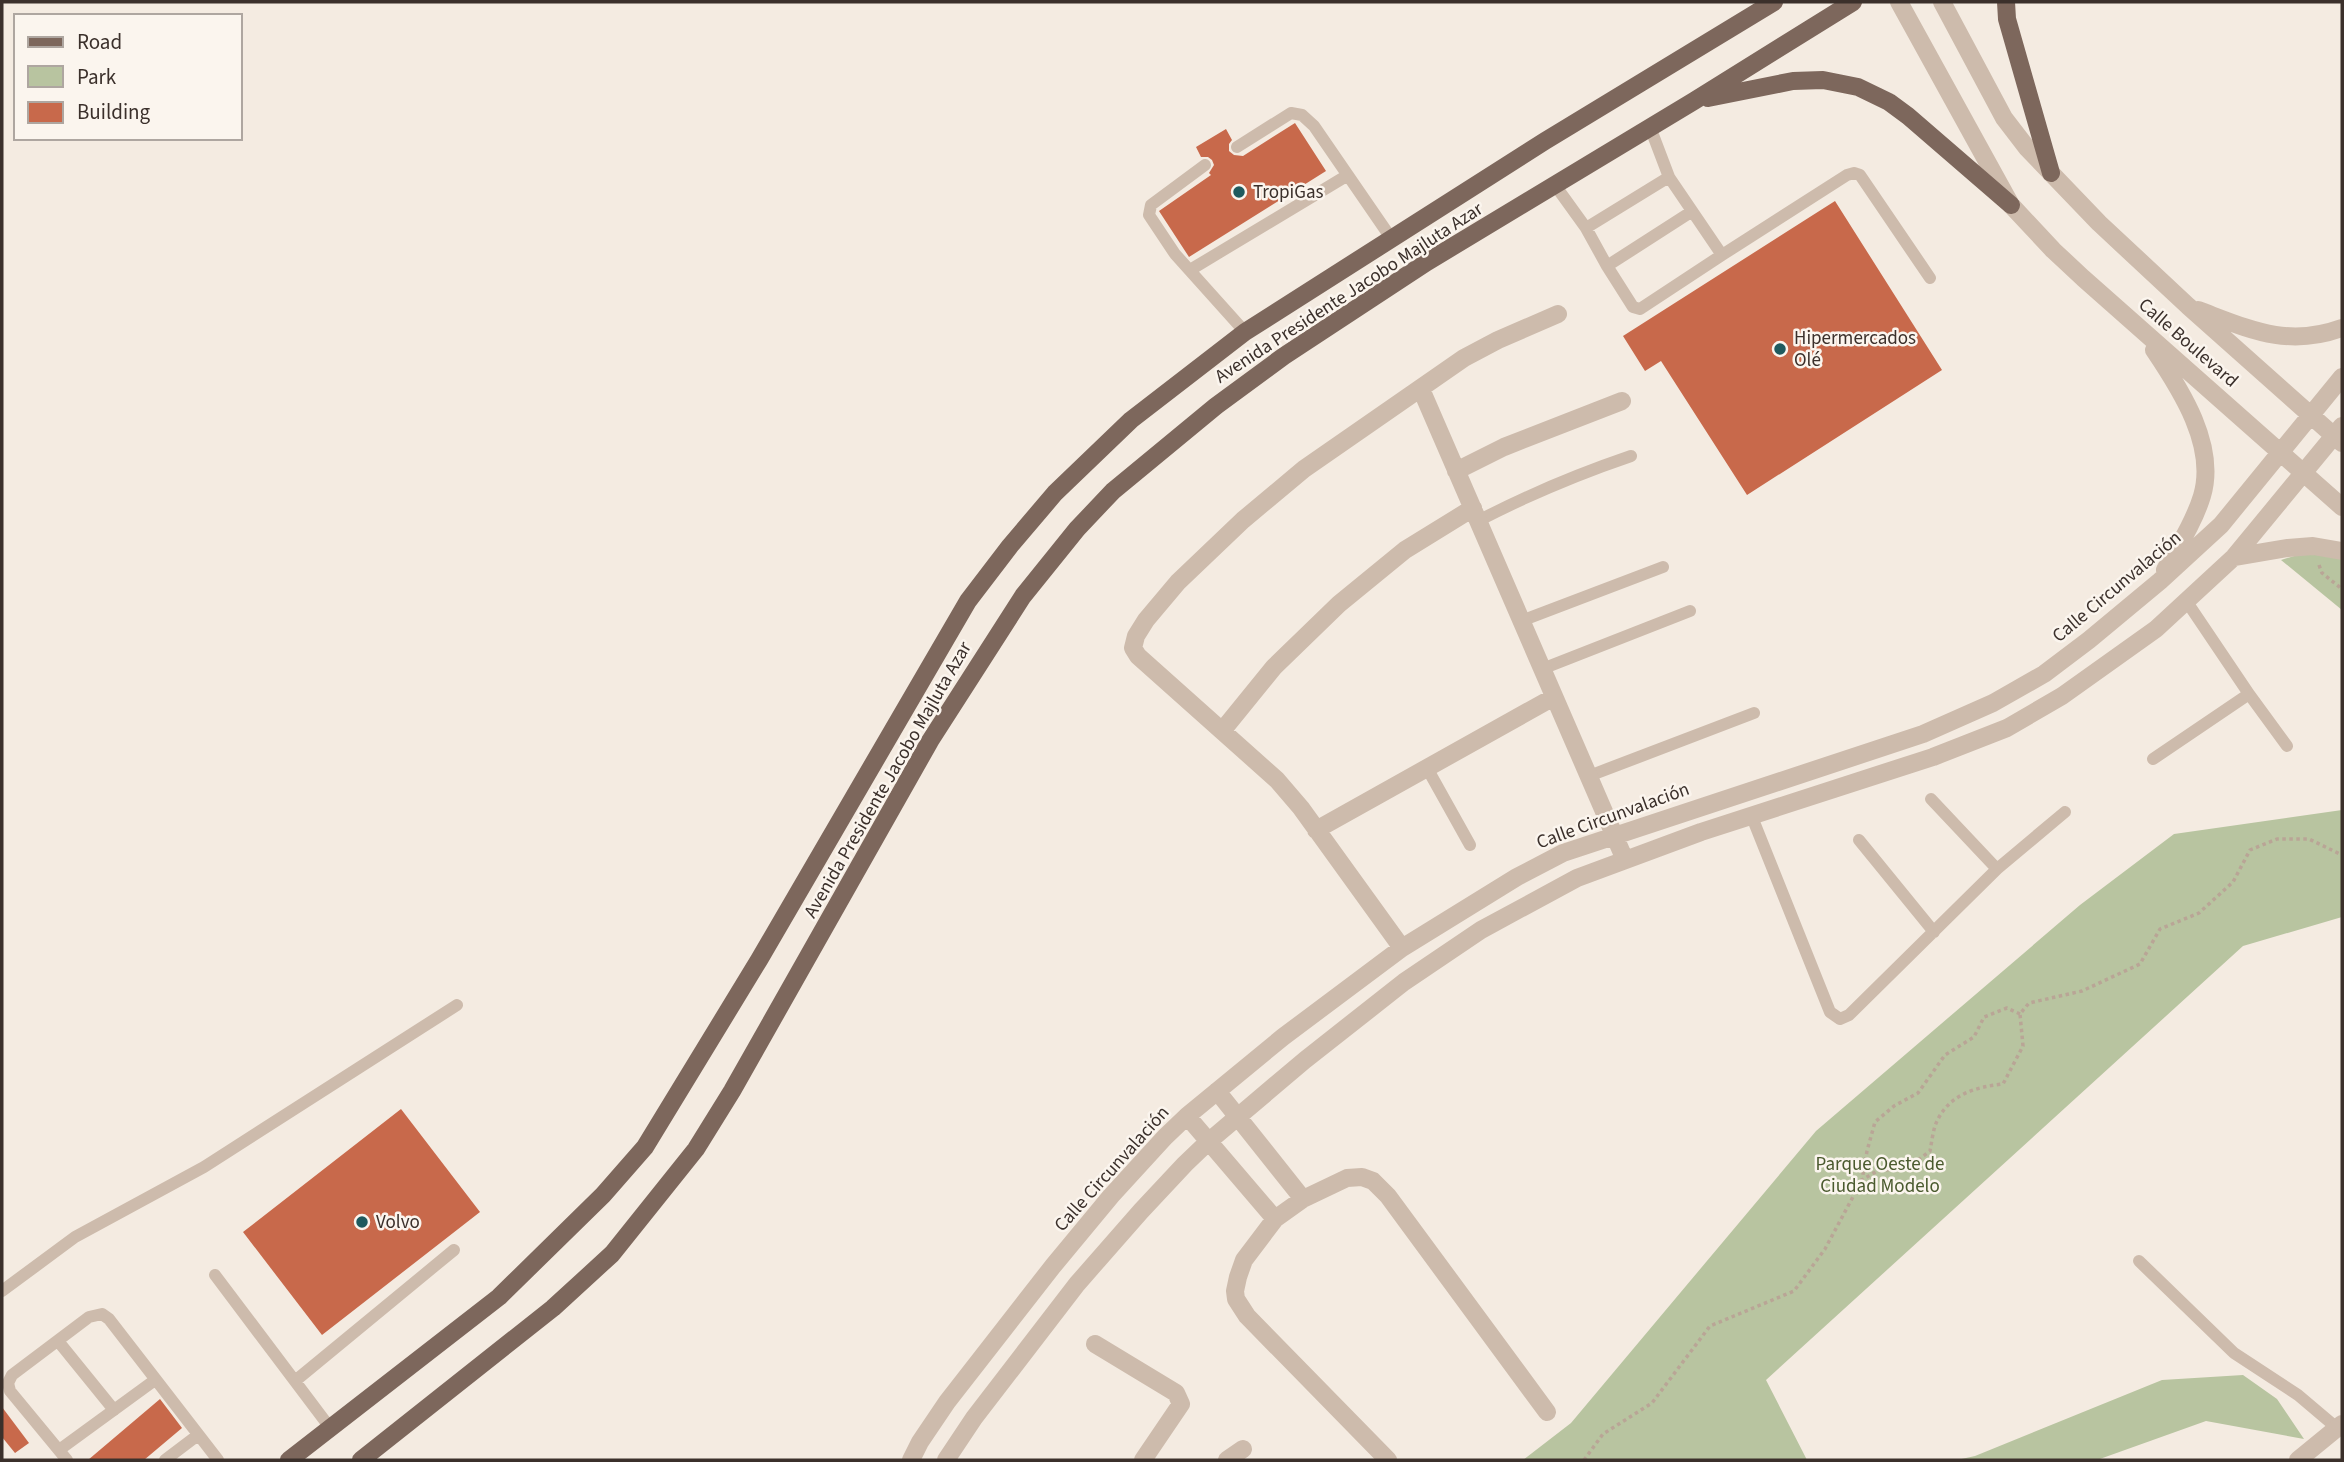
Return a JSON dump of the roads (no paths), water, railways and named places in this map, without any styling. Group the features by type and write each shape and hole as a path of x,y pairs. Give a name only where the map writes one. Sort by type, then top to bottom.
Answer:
{"main road":[{"name":"Avenida Presidente Jacobo Majluta Azar","path":"289,1460 499,1297 603,1195 645,1147 752,972 968,601 1055,493 1130,420 1245,332 1545,141 1774,2"},
{"name":"Avenida Presidente Jacobo Majluta Azar","path":"361,1460 553,1308 612,1254 696,1149 752,1056 930,741 1023,596 1077,529 1113,491 1268,367 1427,262 1853,2"},
{"path":"2006,2 2007,19 2051,173"},
{"path":"1694,101 1793,80 1822,80 1858,87 1889,102 1908,116 2011,205"}],"street":[{"name":"Calle Boulevard","path":"1899,2 2011,205 2053,250 2140,330 2342,507"},
{"name":"Calle Boulevard","path":"1942,2 2004,118 2027,148 2099,223 2188,306 2311,415 2340,435"},
{"path":"2188,306 2259,333 2299,338 2342,328"},
{"path":"1402,948 1277,780 1138,656 1133,648 1136,636 1146,620 1178,582 1243,520 1304,469 1475,352 1558,314"},
{"path":"2140,330 2172,377 2188,407 2200,434 2204,466 2202,495 2160,581"},
{"name":"Calle Circunvalación","path":"911,1460 947,1402 1111,1195 1164,1137 1283,1037 1402,948 1517,877 1563,853 1923,734 1993,703 2044,674 2160,581 2221,525 2342,377"},
{"path":"1421,389 1625,860"},
{"path":"1456,471 1503,447 1622,401"},
{"path":"946,1460 974,1418 1077,1284 1141,1211 1208,1142 1304,1060 1443,955 1531,902 1577,878 1701,832 1921,761 2007,728 2081,683 2156,629 2187,602 2234,557 2303,473 2340,435"},
{"path":"1222,731 1274,667 1339,604 1405,550 1475,515"},
{"path":"2234,557 2313,546 2342,551"},
{"path":"1316,830 1555,697"},
{"path":"1217,1091 1303,1199"},
{"path":"1187,1116 1275,1219"},
{"path":"1388,1460 1247,1316 1236,1299 1235,1291 1244,1260 1275,1219 1303,1199 1347,1178 1362,1177 1373,1181 1388,1196 1548,1412"},
{"path":"1096,1344 1176,1393 1181,1404 1143,1460"},
{"path":"2298,1460 2339,1426"},
{"path":"1227,1460 1243,1449"}],"lane":[{"path":"1237,147 1291,113 1302,115 1314,126 1391,238"},
{"path":"1650,127 1669,177 1722,255"},
{"path":"1205,165 1151,205 1149,215 1175,254 1245,332"},
{"path":"1555,185 1586,228 1606,266 1633,307 1640,309 1854,173 1860,175 1930,278"},
{"path":"1190,270 1348,175"},
{"path":"1586,228 1669,177"},
{"path":"1606,266 1691,212"},
{"path":"1475,515 1631,456"},
{"path":"1521,621 1663,566"},
{"path":"2187,602 2287,746"},
{"path":"1542,669 1690,611"},
{"path":"2152,759 2249,694"},
{"path":"1589,776 1754,713"},
{"path":"1427,768 1470,845"},
{"path":"1931,799 1997,869"},
{"path":"1752,817 1830,1012 1840,1018 1849,1015 1997,869 2065,812"},
{"path":"1859,840 1934,932"},
{"path":"2,1291 75,1237 204,1167 457,1005"},
{"path":"295,1381 454,1250"},
{"path":"2138,1261 2234,1353 2339,1426"},
{"path":"215,1275 331,1429"},
{"path":"155,1380 114,1410 63,1455 10,1391 8,1383 12,1375 89,1317 102,1314 109,1319 218,1460"},
{"path":"58,1340 114,1410"},
{"path":"164,1460 198,1435"}],"place":[{"name":"TropiGas","path":"1239,192"},
{"name":"Hipermercados Olé","path":"1780,349"},
{"name":"Volvo","path":"362,1222"}],"park label":[{"name":"Parque Oeste de Ciudad Modelo","path":"1880,1175"}]}
